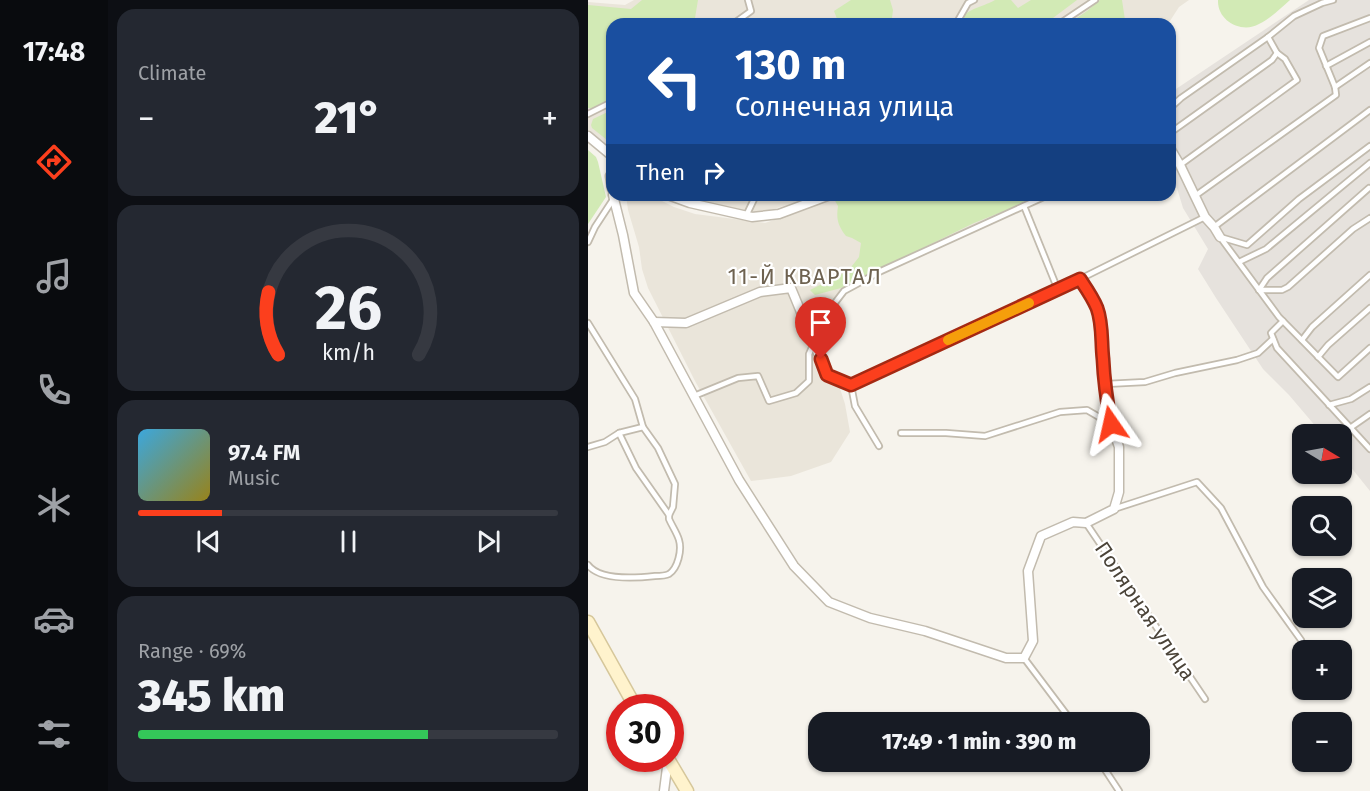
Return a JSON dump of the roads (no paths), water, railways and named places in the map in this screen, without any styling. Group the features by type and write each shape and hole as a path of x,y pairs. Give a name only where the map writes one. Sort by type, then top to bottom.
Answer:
{"main road":[{"path":"588,622 628,694"},
{"path":"676,772 687,791"}],"street":[{"path":"588,136 606,151"},
{"path":"1176,158 1205,217 1220,237"},
{"path":"615,201 634,293 654,322 739,480 794,566 830,602 870,618 925,631 1006,658 1024,658 1033,641 1028,571 1041,536 1073,522 1086,523 1114,508 1119,492 1119,447 1105,395 1106,384"},
{"path":"684,201 746,216 779,214 814,201"},
{"path":"654,322 686,323 760,292 791,288 827,375"},
{"path":"664,791 666,772"}],"lane":[{"path":"741,18 751,11 748,0"},
{"path":"959,18 968,3 974,0"},
{"path":"1068,18 1095,0"},
{"path":"1176,103 1294,16 1333,0"},
{"path":"1195,196 1335,95 1335,87 1319,48 1323,36 1370,18"},
{"path":"1180,165 1297,80 1268,37"},
{"path":"1326,66 1370,42"},
{"path":"1176,129 1272,60 1277,53"},
{"path":"1335,87 1370,63"},
{"path":"588,114 606,105"},
{"path":"1214,227 1370,110"},
{"path":"1220,237 1246,245 1308,192 1370,146"},
{"path":"1239,262 1266,249 1370,163"},
{"path":"1259,290 1267,278 1370,188"},
{"path":"588,242 609,201"},
{"path":"746,216 753,201"},
{"path":"694,396 738,378 759,376 769,400 796,393 809,381 809,354 813,339 844,291 881,271 1035,201"},
{"path":"1024,206 1058,290"},
{"path":"827,375 851,385 1058,290 1205,217"},
{"path":"1259,290 1282,290 1288,287 1353,229 1370,218"},
{"path":"1220,237 1283,321 1338,377 1370,348"},
{"path":"1302,340 1311,327 1370,275"},
{"path":"1080,279 1097,308 1102,334 1102,358 1106,384 1145,382 1175,373 1238,360 1258,353 1274,339"},
{"path":"1318,357 1328,345 1370,308"},
{"path":"1283,321 1271,333 1277,348 1346,424"},
{"path":"588,323 635,399 643,426 658,448 675,484 673,507 669,515"},
{"path":"851,385 855,406 879,446"},
{"path":"1329,405 1351,399 1370,387"},
{"path":"901,434 946,433 985,436 1060,412 1087,410 1111,424"},
{"path":"1352,427 1370,414"},
{"path":"588,447 643,426"},
{"path":"1352,430 1369,445"},
{"path":"588,565 606,575 641,578 668,575 680,555 680,540 669,515 636,468 619,434"},
{"path":"1114,508 1197,482 1221,508 1263,587 1301,640"},
{"name":"Полярная улица","path":"1086,523 1205,699"},
{"path":"1024,658 1065,712"},
{"path":"1107,772 1119,791"}],"district":[{"name":"11-Й КВАРТАЛ","path":"805,276"}]}
